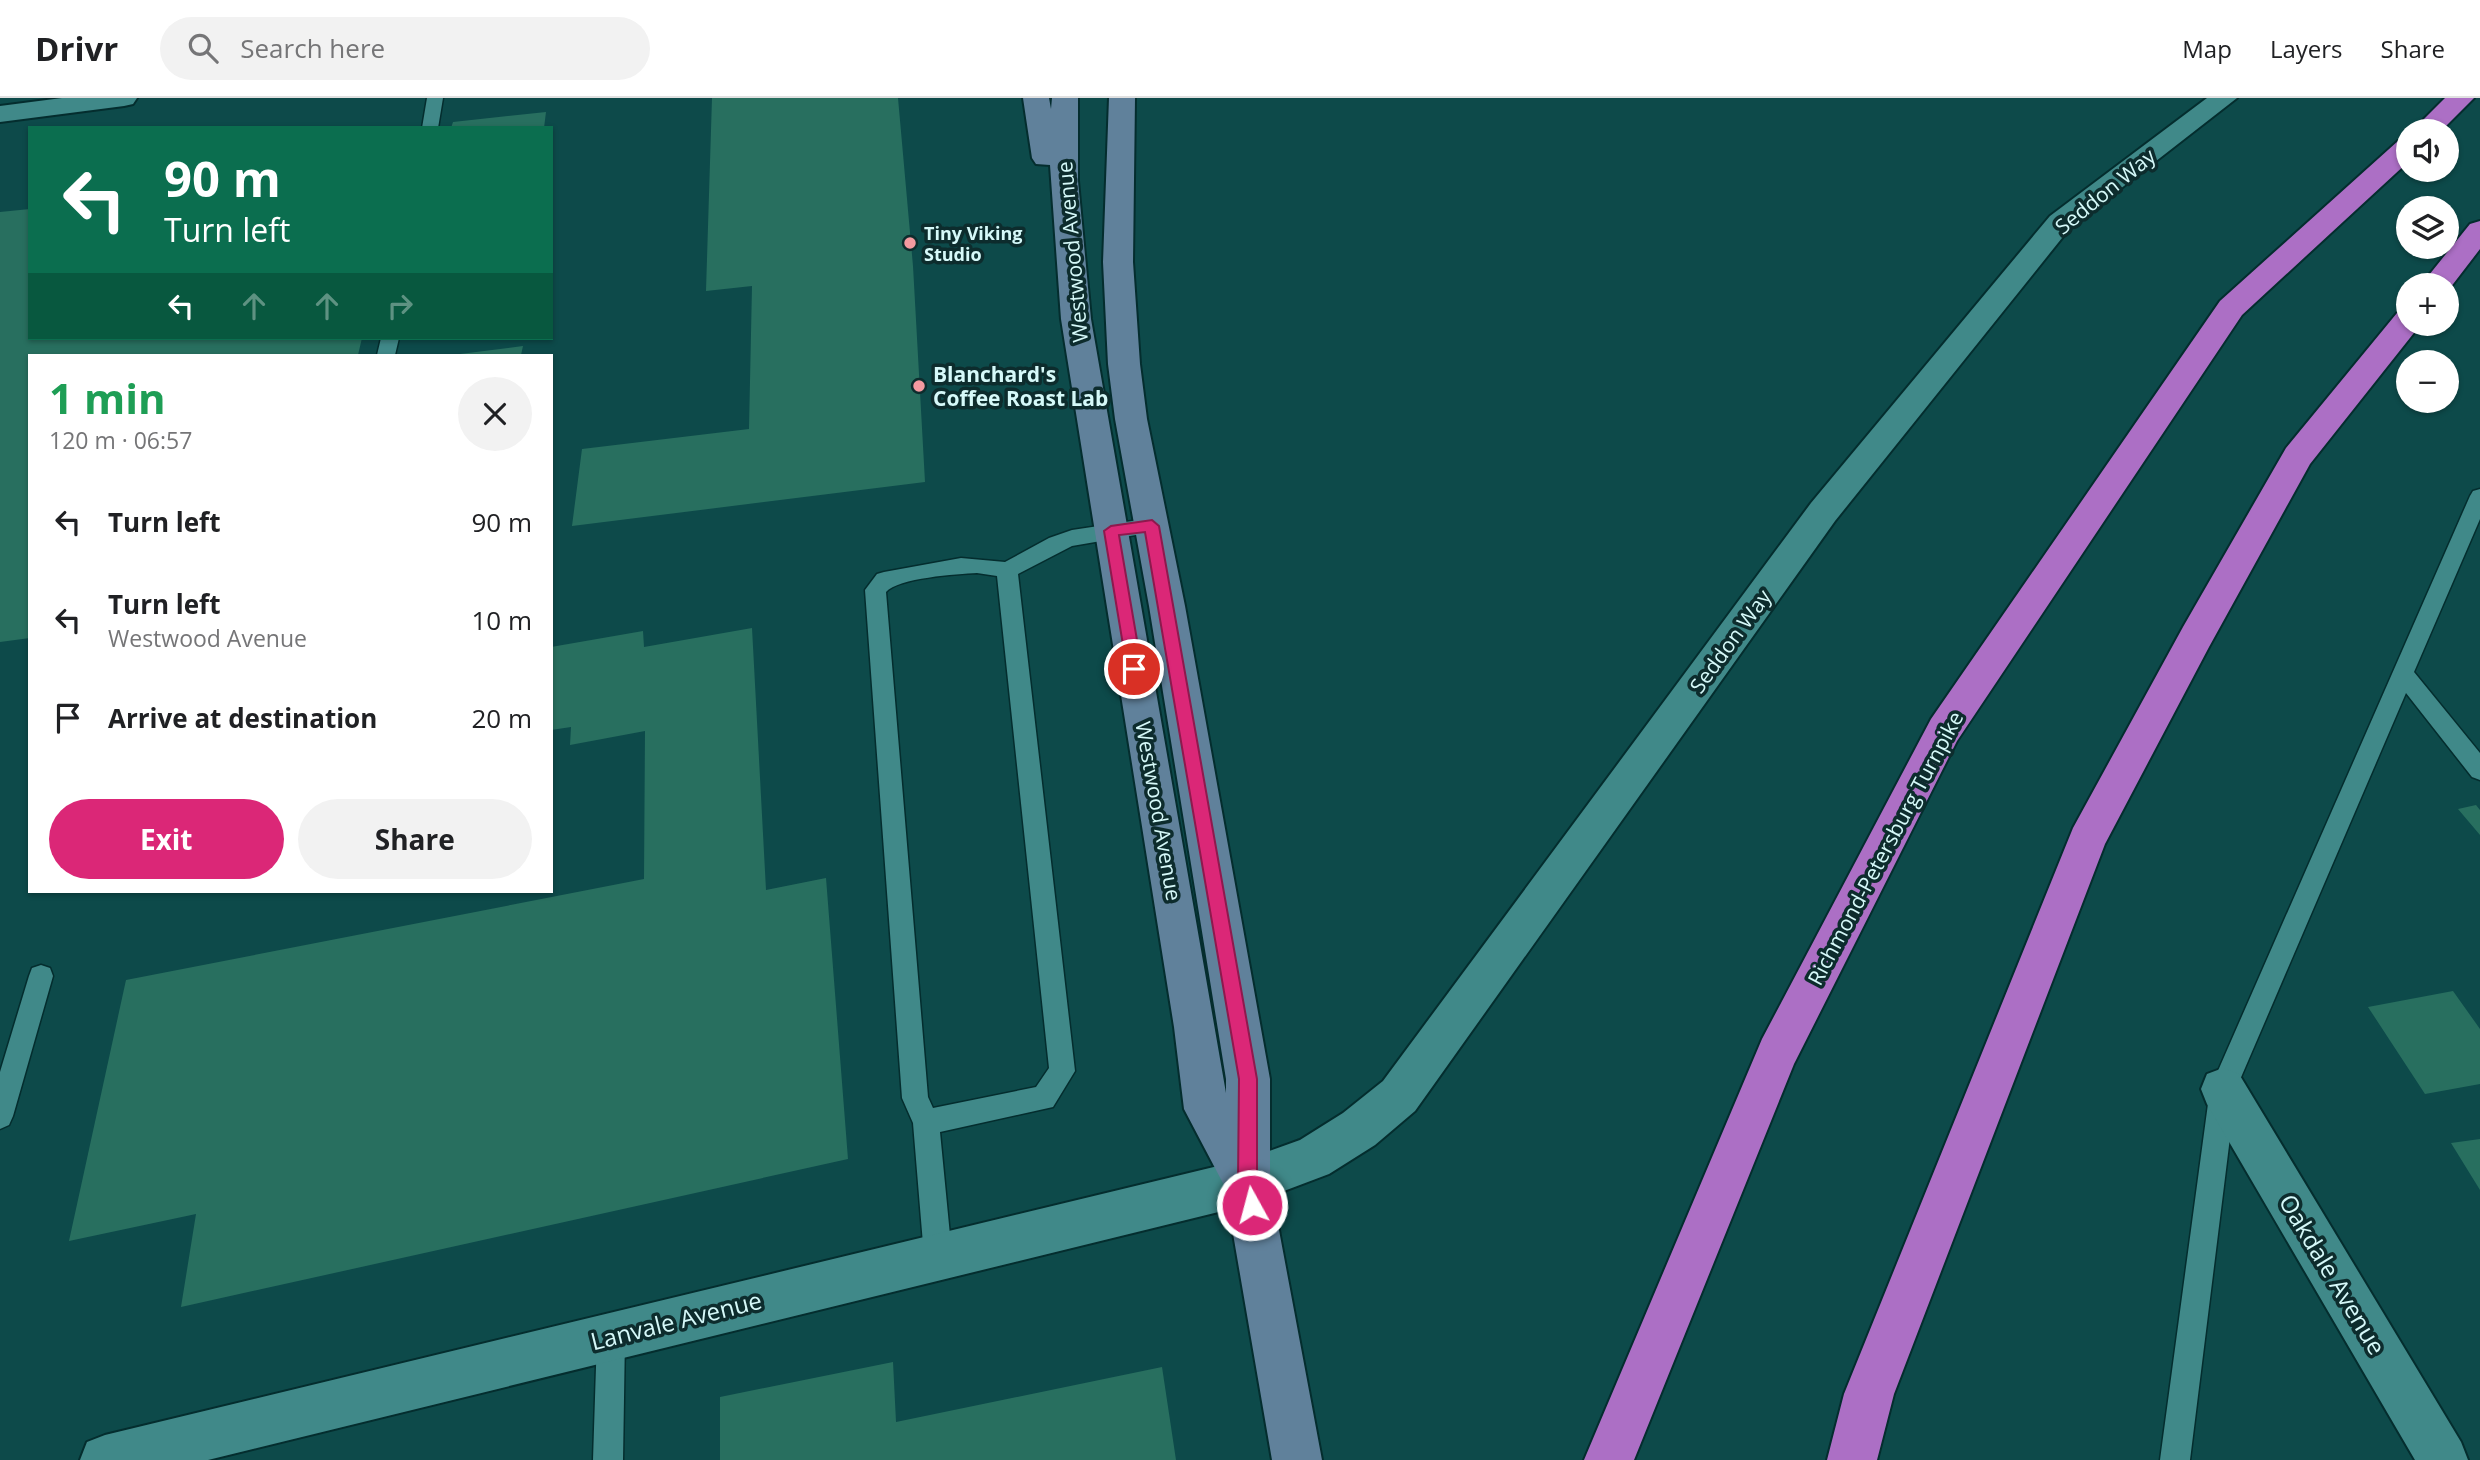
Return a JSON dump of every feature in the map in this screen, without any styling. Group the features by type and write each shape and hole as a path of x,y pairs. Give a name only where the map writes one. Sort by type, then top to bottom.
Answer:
{"highway":[{"path":"2438,119 2461,98"},
{"name":"Richmond-Petersburg Turnpike","path":"1609,1460 1777,1054 1944,730 2231,308 2396,157"},
{"path":"2446,273 2480,230"},
{"path":"1853,1460 1869,1394 2087,840 2196,637 2298,456 2396,335"}],"main road":[{"path":"1036,98 1042,147 1066,223"},
{"name":"Westwood Avenue","path":"1065,98 1063,153 1066,223 1076,319 1195,1027 1206,1109 1247,1182"},
{"name":"Westwood Avenue","path":"1122,98 1118,262 1130,419 1152,526 1248,1079 1247,1182 1297,1460"}],"street":[{"path":"0,114 124,98"},
{"name":"Seddon Way","path":"1247,1182 1313,1158 1359,1129 1399,1096 1823,512 2060,222 2224,98"},
{"name":"Oakdale Avenue","path":"2223,1089 2443,1460"},
{"name":"Lanvale Avenue","path":"105,1460 1247,1182"}],"lane":[{"path":"430,126 435,98"},
{"path":"2175,1460 2223,1089 2480,496"},
{"path":"938,1256 926,1122 915,1098 875,590 884,580 972,565 990,565 1007,570 1056,543 1111,531 1152,526"},
{"path":"926,1122 1044,1098 1062,1071 1007,570"},
{"path":"2403,674 2480,770"},
{"path":"0,1116 41,976"},
{"path":"608,1460 611,1336"}],"building":[{"path":"712,98 898,98 913,266 925,482 572,526 582,449 749,429 752,286 706,291"},
{"path":"546,112 544,126 452,126 453,122"},
{"path":"28,209 28,340 362,340 358,354 28,354 28,638 0,642 0,212"},
{"path":"523,346 521,354 460,354"},
{"path":"752,628 766,890 826,878 848,1159 181,1307 196,1214 69,1241 126,980 644,879 645,731 570,745 571,727 553,730 553,647 643,631 644,647"},
{"path":"2476,805 2480,810 2480,835 2458,809"},
{"path":"2453,991 2480,1029 2480,1084 2425,1094 2368,1007"},
{"path":"2480,1139 2480,1190 2451,1143"},
{"path":"893,1362 896,1422 1162,1367 1176,1460 720,1460 720,1397"}],"place":[{"name":"Tiny Viking Studio","path":"910,243"},
{"name":"Blanchard's Coffee Roast Lab","path":"919,386"}],"route":[{"path":"1134,669 1111,531 1152,526 1248,1079 1247,1182 1252,1205"}]}
